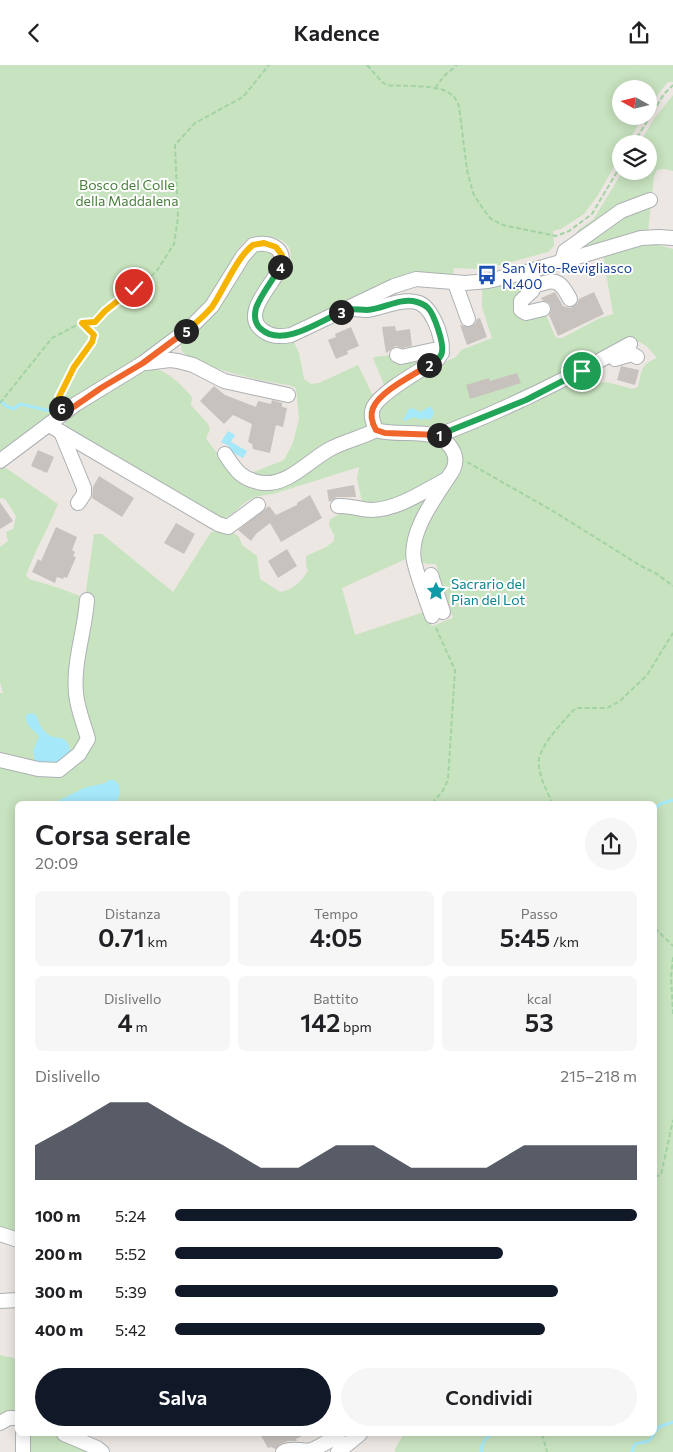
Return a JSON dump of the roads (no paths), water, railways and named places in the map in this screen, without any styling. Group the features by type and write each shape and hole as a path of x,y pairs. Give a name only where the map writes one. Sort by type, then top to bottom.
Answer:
{"street":[{"path":"562,261 565,251 602,223 621,211 650,200"},
{"path":"533,278 562,261 641,238 673,238"},
{"path":"0,461 101,388 160,352 202,317 212,306 243,256 253,245 264,243 272,245 282,255 280,267 257,306 255,320 263,331 276,337 291,335 394,286 416,279 455,283 533,278 556,282 561,285 570,299"},
{"path":"533,278 532,291 521,301 521,310 526,313 543,309"},
{"path":"455,283 468,319"},
{"path":"348,308 367,310 415,301 422,304 432,314 441,339 442,353 438,359 386,393 377,402 372,409 376,430"},
{"path":"436,436 526,400 630,344"},
{"path":"397,355 401,357 433,350 442,353"},
{"path":"582,371 590,371 624,355 632,354 637,357"},
{"path":"143,363 178,361 193,365 224,381 288,395"},
{"path":"49,425 218,524 228,527 258,505"},
{"path":"225,454 234,467 249,481 276,483 286,479 330,449 376,430 385,433 416,433 436,436 453,449 456,464 417,531 414,541 414,560 437,614 430,575"},
{"path":"61,433 84,487 84,494 78,503"},
{"path":"338,506 347,505 363,510 387,508 404,502 448,479"},
{"path":"0,760 38,769 60,770 79,754 88,739 76,695 76,678 86,617 86,600"},
{"path":"0,1234 15,1239"},
{"path":"0,1301 15,1300"},
{"path":"0,1423 9,1418 15,1418"},
{"path":"23,1436 23,1452"},
{"path":"69,1436 102,1452"},
{"path":"282,1452 292,1449 309,1451 327,1441 338,1443 355,1436"}],"water":[{"path":"431,406 434,413 429,420 414,417 403,420 409,409 413,408 420,412"},
{"path":"228,431 235,435 231,442 247,451 243,458 227,450 229,446 221,442"},
{"path":"30,713 35,714 45,732 67,742 70,754 54,763 46,764 35,761 33,751 39,736 26,722 26,715"},
{"path":"109,780 114,780 119,785 120,793 117,801 57,801 84,788 105,783"}],"waterway":[{"path":"0,401 14,409 20,404 55,412"},
{"path":"657,807 660,804 673,800"},
{"path":"657,1430 673,1422"},
{"path":"482,1452 481,1449 484,1441 489,1436"},
{"path":"632,1452 635,1444 649,1441 653,1436"}],"place":[{"name":"San Vito-Revigliasco N.400","path":"487,275"},
{"name":"Sacrario del Pian del Lot","path":"436,591"}],"park label":[{"name":"Bosco del Colle della Maddalena","path":"127,192"}]}
